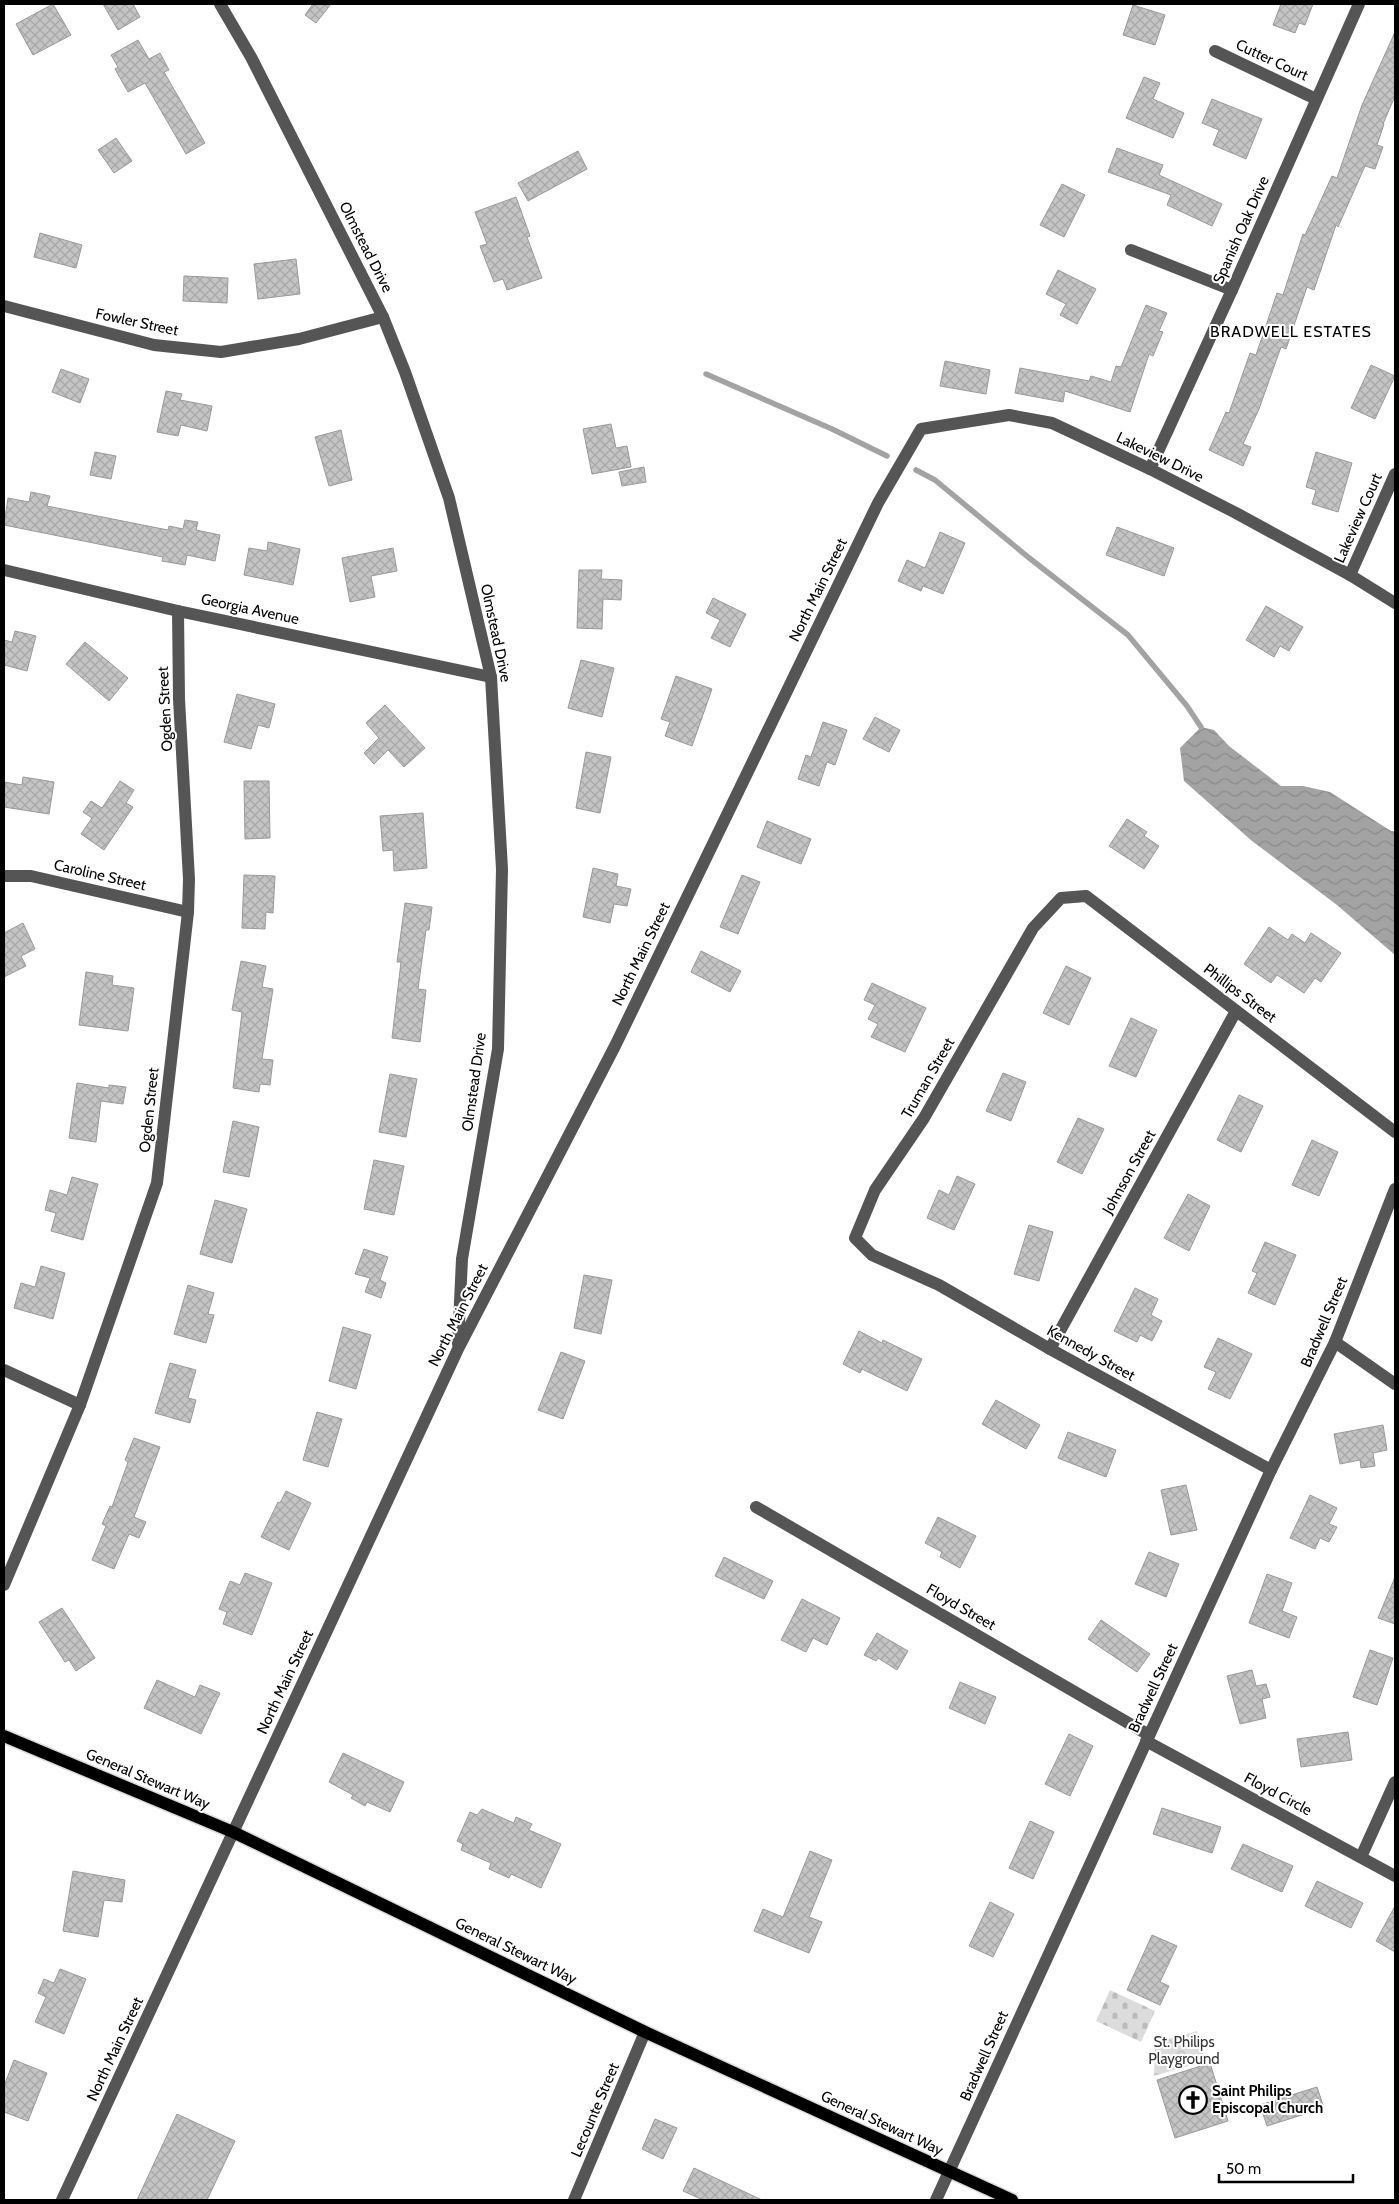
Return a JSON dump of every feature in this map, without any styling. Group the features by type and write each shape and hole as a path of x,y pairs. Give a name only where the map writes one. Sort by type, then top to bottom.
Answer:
{"main road":[{"name":"General Stewart Way","path":"4,1736 233,1832 645,2032 1012,2200"}],"street":[{"name":"Olmstead Drive","path":"220,4 255,65 383,317 405,372 448,498 491,677 502,868 498,1049 462,1259 458,1349"},
{"name":"Spanish Oak Drive","path":"1150,468 1232,290 1359,4"},
{"name":"Cutter Court","path":"1215,51 1316,99"},
{"path":"1131,250 1232,290"},
{"name":"Fowler Street","path":"4,306 154,346 221,352 299,339 383,317"},
{"name":"Lakeview Drive","path":"906,456 921,428 1009,415 1052,423 1150,468 1350,575 1395,603"},
{"name":"North Main Street","path":"62,2200 458,1349 615,1046 873,512 906,456"},
{"name":"Lakeview Court","path":"1350,575 1395,474"},
{"name":"Georgia Avenue","path":"4,570 178,610 491,677"},
{"name":"Ogden Street","path":"4,1585 80,1405 157,1183 188,912 189,879 179,700 178,610"},
{"name":"Caroline Street","path":"4,876 31,876 188,912"},
{"name":"Phillips Street","path":"1061,898 1086,896 1395,1132"},
{"name":"Truman Street","path":"894,1266 872,1255 855,1238 875,1190 924,1118 1033,928 1061,898"},
{"name":"Johnson Street","path":"1050,1349 1236,1011"},
{"name":"Bradwell Street","path":"936,2200 1272,1470 1335,1342 1395,1188"},
{"name":"Kennedy Street","path":"894,1266 939,1285 1050,1349 1272,1470"},
{"path":"1335,1342 1395,1384"},
{"path":"4,1370 80,1405"},
{"name":"Floyd Street","path":"756,1506 1148,1738"},
{"name":"Floyd Circle","path":"1148,1738 1395,1876"},
{"path":"1361,1857 1395,1782"},
{"name":"Lecounte Street","path":"574,2200 645,2032"}],"green space":[{"path":"1110,1990 1155,2011 1141,2042 1096,2021"},
{"name":"St. Philips Playground","path":"1197,2031 1205,2061 1154,2076 1155,2043"}],"water":[{"path":"1201,727 1214,730 1229,746 1281,786 1303,786 1330,792 1391,831 1395,831 1395,955 1337,905 1252,841 1184,781 1180,748"}],"building":[{"path":"53,4 71,35 33,55 16,24"},
{"path":"103,4 133,4 140,17 118,30"},
{"path":"313,4 331,4 316,23 305,15"},
{"path":"1281,4 1313,4 1305,25 1299,23 1295,33 1273,25"},
{"path":"1133,5 1165,15 1155,45 1123,35"},
{"path":"1395,32 1395,96 1383,124 1377,145 1383,147 1375,169 1365,166 1338,227 1336,225 1314,290 1307,287 1286,349 1281,347 1259,409 1243,444 1251,447 1243,466 1209,450 1226,412 1229,413 1250,353 1256,355 1277,293 1283,295 1303,234 1305,235 1332,176 1337,178 1362,105"},
{"path":"138,40 149,59 160,53 169,70 164,72 205,143 186,154 145,83 128,92 115,69 118,67 111,55"},
{"path":"1144,77 1160,83 1153,99 1184,113 1173,138 1126,118"},
{"path":"1212,99 1262,119 1246,159 1213,145 1219,130 1202,123"},
{"path":"116,138 132,161 114,173 98,150"},
{"path":"1117,148 1163,165 1159,175 1222,204 1212,226 1167,205 1171,195 1108,172"},
{"path":"578,151 587,169 528,201 518,183"},
{"path":"1062,184 1085,195 1064,237 1040,225"},
{"path":"516,197 530,236 527,237 542,278 507,290 503,279 494,282 480,246 487,244 475,212"},
{"path":"40,233 82,245 76,268 34,257"},
{"path":"296,259 300,294 258,299 254,264"},
{"path":"1058,270 1096,289 1077,324 1060,315 1066,304 1046,294"},
{"path":"184,276 228,278 227,303 183,301"},
{"path":"1146,305 1167,313 1159,331 1163,332 1153,356 1149,354 1130,412 1065,391 1063,402 1015,393 1020,368 1089,381 1091,376 1111,382 1116,366 1121,367"},
{"path":"945,361 990,370 986,394 940,386"},
{"path":"1371,365 1395,376 1375,419 1351,408"},
{"path":"61,369 89,379 80,403 52,392"},
{"path":"166,391 182,394 180,400 212,406 207,431 181,425 178,436 157,432"},
{"path":"611,424 616,448 627,446 631,467 592,474 583,429"},
{"path":"341,430 352,480 329,486 315,437"},
{"path":"95,452 116,456 111,479 90,475"},
{"path":"1316,452 1352,463 1338,512 1312,504 1316,490 1306,487"},
{"path":"644,467 646,482 622,486 619,472"},
{"path":"31,492 50,496 47,506 168,530 169,526 183,529 185,520 198,522 196,530 220,535 215,561 187,555 185,565 162,561 163,557 4,525 8,498 29,502"},
{"path":"1117,527 1174,548 1164,576 1106,555"},
{"path":"940,532 965,543 943,594 923,586 921,591 898,581 907,560 925,568"},
{"path":"268,542 300,549 293,585 244,575 249,548 267,551"},
{"path":"393,548 397,571 371,576 375,597 350,602 342,558"},
{"path":"579,570 602,570 601,579 622,580 621,600 603,599 602,629 577,628"},
{"path":"713,598 746,614 730,647 711,638 720,620 706,613"},
{"path":"1266,606 1303,627 1289,651 1280,646 1274,657 1246,640"},
{"path":"15,631 36,636 27,671 4,665 4,640 12,642"},
{"path":"85,642 128,678 109,701 66,664"},
{"path":"581,660 614,668 602,717 568,708"},
{"path":"676,676 712,689 692,746 665,736 670,722 661,719"},
{"path":"237,694 275,704 269,728 258,725 251,749 224,742"},
{"path":"385,705 425,748 404,767 388,750 374,764 364,753 379,738 366,723"},
{"path":"875,717 900,730 889,752 863,739"},
{"path":"823,722 847,730 835,765 827,762 819,786 798,779 806,755 811,757"},
{"path":"586,752 611,757 600,813 576,808"},
{"path":"23,777 54,782 49,814 4,807 4,782 22,785"},
{"path":"120,781 134,790 126,803 133,807 104,850 81,834 92,818 83,812 91,801 102,808"},
{"path":"244,781 269,781 270,838 245,839"},
{"path":"423,813 427,868 394,871 393,850 383,851 380,816"},
{"path":"1127,819 1147,832 1144,836 1159,846 1144,869 1109,846"},
{"path":"767,821 811,839 801,864 757,847"},
{"path":"593,868 618,874 616,886 631,889 627,906 614,904 610,923 583,917"},
{"path":"244,875 275,876 273,913 266,912 265,929 242,928"},
{"path":"742,875 760,882 738,934 720,927"},
{"path":"405,903 432,907 429,930 426,930 418,989 426,990 420,1042 392,1038 401,962 397,962"},
{"path":"23,923 35,949 21,956 26,966 4,977 4,933"},
{"path":"1269,927 1288,940 1292,934 1305,943 1311,933 1341,953 1321,982 1315,978 1304,993 1277,975 1271,983 1244,964"},
{"path":"701,951 741,971 730,992 691,972"},
{"path":"241,961 266,966 262,987 273,989 262,1059 273,1060 270,1085 260,1084 259,1092 233,1088 242,1012 232,1010"},
{"path":"1066,966 1091,978 1069,1025 1043,1013"},
{"path":"86,972 113,976 112,985 134,988 128,1031 79,1025"},
{"path":"872,983 926,1008 905,1052 871,1037 878,1024 868,1019 875,1005 864,1000"},
{"path":"1131,1018 1157,1030 1136,1077 1109,1066"},
{"path":"1003,1073 1026,1082 1011,1121 986,1111"},
{"path":"390,1074 417,1079 406,1137 379,1132"},
{"path":"77,1083 109,1088 109,1085 126,1087 123,1104 101,1101 96,1142 69,1138"},
{"path":"1239,1095 1263,1106 1241,1152 1217,1140"},
{"path":"1078,1118 1104,1129 1082,1174 1057,1162"},
{"path":"233,1121 259,1127 249,1177 223,1172"},
{"path":"1312,1140 1338,1152 1319,1196 1292,1185"},
{"path":"374,1160 404,1166 394,1215 364,1209"},
{"path":"957,1176 975,1184 954,1230 927,1218 939,1190 949,1195"},
{"path":"72,1177 98,1184 83,1240 51,1231 56,1213 45,1210 50,1190 67,1195"},
{"path":"1188,1194 1210,1206 1189,1251 1164,1238"},
{"path":"215,1200 247,1209 232,1263 200,1254"},
{"path":"1029,1225 1053,1232 1039,1281 1014,1274"},
{"path":"1265,1242 1296,1255 1275,1305 1248,1293 1257,1273 1252,1271"},
{"path":"364,1249 388,1257 380,1280 386,1283 381,1298 365,1292 370,1278 355,1274"},
{"path":"41,1266 65,1273 53,1319 14,1308 21,1283 35,1287"},
{"path":"584,1275 612,1280 601,1334 574,1328"},
{"path":"188,1285 214,1293 208,1314 214,1315 206,1343 174,1334"},
{"path":"1135,1288 1158,1299 1151,1315 1162,1321 1152,1341 1140,1335 1137,1342 1114,1331"},
{"path":"343,1327 371,1335 356,1389 329,1381"},
{"path":"859,1331 882,1343 883,1340 922,1359 907,1391 862,1369 860,1373 843,1364"},
{"path":"1218,1338 1252,1354 1230,1399 1208,1389 1216,1372 1204,1367"},
{"path":"561,1352 585,1361 563,1419 538,1410"},
{"path":"170,1363 196,1370 188,1398 196,1400 190,1423 155,1413"},
{"path":"996,1400 1040,1425 1026,1449 982,1424"},
{"path":"317,1412 342,1419 328,1467 303,1460"},
{"path":"1383,1425 1387,1450 1373,1453 1375,1466 1361,1468 1360,1460 1340,1464 1334,1434"},
{"path":"1068,1432 1116,1450 1106,1477 1058,1458"},
{"path":"134,1438 160,1447 134,1517 146,1522 139,1538 129,1534 114,1569 92,1560 106,1526 102,1524 110,1506 112,1507 128,1462 125,1460"},
{"path":"1186,1485 1197,1530 1171,1535 1161,1490"},
{"path":"286,1491 311,1503 289,1550 261,1537 278,1502 280,1503"},
{"path":"1310,1495 1337,1508 1329,1524 1337,1527 1329,1542 1320,1538 1315,1549 1290,1538"},
{"path":"938,1517 976,1536 960,1568 940,1557 942,1552 925,1543"},
{"path":"1149,1552 1179,1564 1166,1597 1135,1584"},
{"path":"724,1557 773,1581 764,1599 715,1576"},
{"path":"245,1573 272,1583 252,1635 223,1624 227,1612 219,1609 230,1581 240,1585"},
{"path":"1267,1574 1292,1583 1282,1611 1297,1617 1289,1638 1249,1623"},
{"path":"1395,1577 1395,1624 1378,1618"},
{"path":"802,1599 840,1618 827,1645 813,1638 806,1652 781,1640"},
{"path":"62,1608 95,1658 76,1671 69,1660 65,1662 39,1622"},
{"path":"1101,1620 1150,1654 1137,1672 1088,1639"},
{"path":"877,1633 908,1651 897,1670 878,1658 876,1661 864,1655"},
{"path":"1370,1650 1393,1658 1377,1705 1353,1697"},
{"path":"1252,1670 1256,1686 1266,1684 1270,1697 1262,1699 1266,1718 1240,1724 1227,1676"},
{"path":"157,1680 195,1697 200,1685 220,1693 201,1734 144,1708"},
{"path":"960,1682 996,1697 985,1724 949,1708"},
{"path":"1348,1732 1352,1760 1301,1767 1297,1739"},
{"path":"1069,1734 1093,1746 1070,1796 1045,1784"},
{"path":"343,1753 404,1782 390,1812 367,1802 365,1806 351,1798 353,1795 329,1782"},
{"path":"1162,1808 1221,1827 1212,1853 1153,1834"},
{"path":"482,1809 514,1823 516,1817 532,1824 529,1830 561,1844 541,1888 511,1874 509,1878 489,1869 491,1863 461,1850 463,1844 457,1841 470,1812 477,1815"},
{"path":"1030,1821 1054,1832 1033,1879 1009,1868"},
{"path":"1243,1844 1293,1866 1282,1892 1231,1869"},
{"path":"810,1851 832,1860 809,1917 822,1922 809,1953 754,1931 763,1909 783,1917"},
{"path":"73,1871 125,1880 122,1902 104,1900 98,1937 63,1931"},
{"path":"1317,1881 1363,1903 1351,1928 1305,1906"},
{"path":"990,1902 1014,1914 993,1957 969,1946"},
{"path":"1395,1906 1395,1952 1376,1941"},
{"path":"1152,1935 1177,1946 1160,1982 1169,1986 1160,2005 1127,1990"},
{"path":"60,1969 86,1979 64,2034 35,2022 46,1997 38,1993 44,1979 54,1983"},
{"path":"14,2060 47,2073 28,2121 4,2112 4,2086"},
{"path":"1210,2063 1228,2121 1175,2138 1157,2080"},
{"path":"1317,2087 1324,2108 1267,2126 1260,2105"},
{"path":"177,2114 235,2141 207,2200 137,2200"},
{"path":"655,2119 677,2128 663,2159 642,2149"},
{"path":"694,2168 762,2200 703,2200 683,2191"}],"waterway":[{"path":"706,374 832,429 887,456"},
{"path":"916,470 935,480 1028,557 1128,635 1187,706 1201,727"}],"place":[{"name":"Saint Philips Episcopal Church","path":"1193,2100"}],"district":[{"name":"BRADWELL ESTATES","path":"1291,331"}]}
